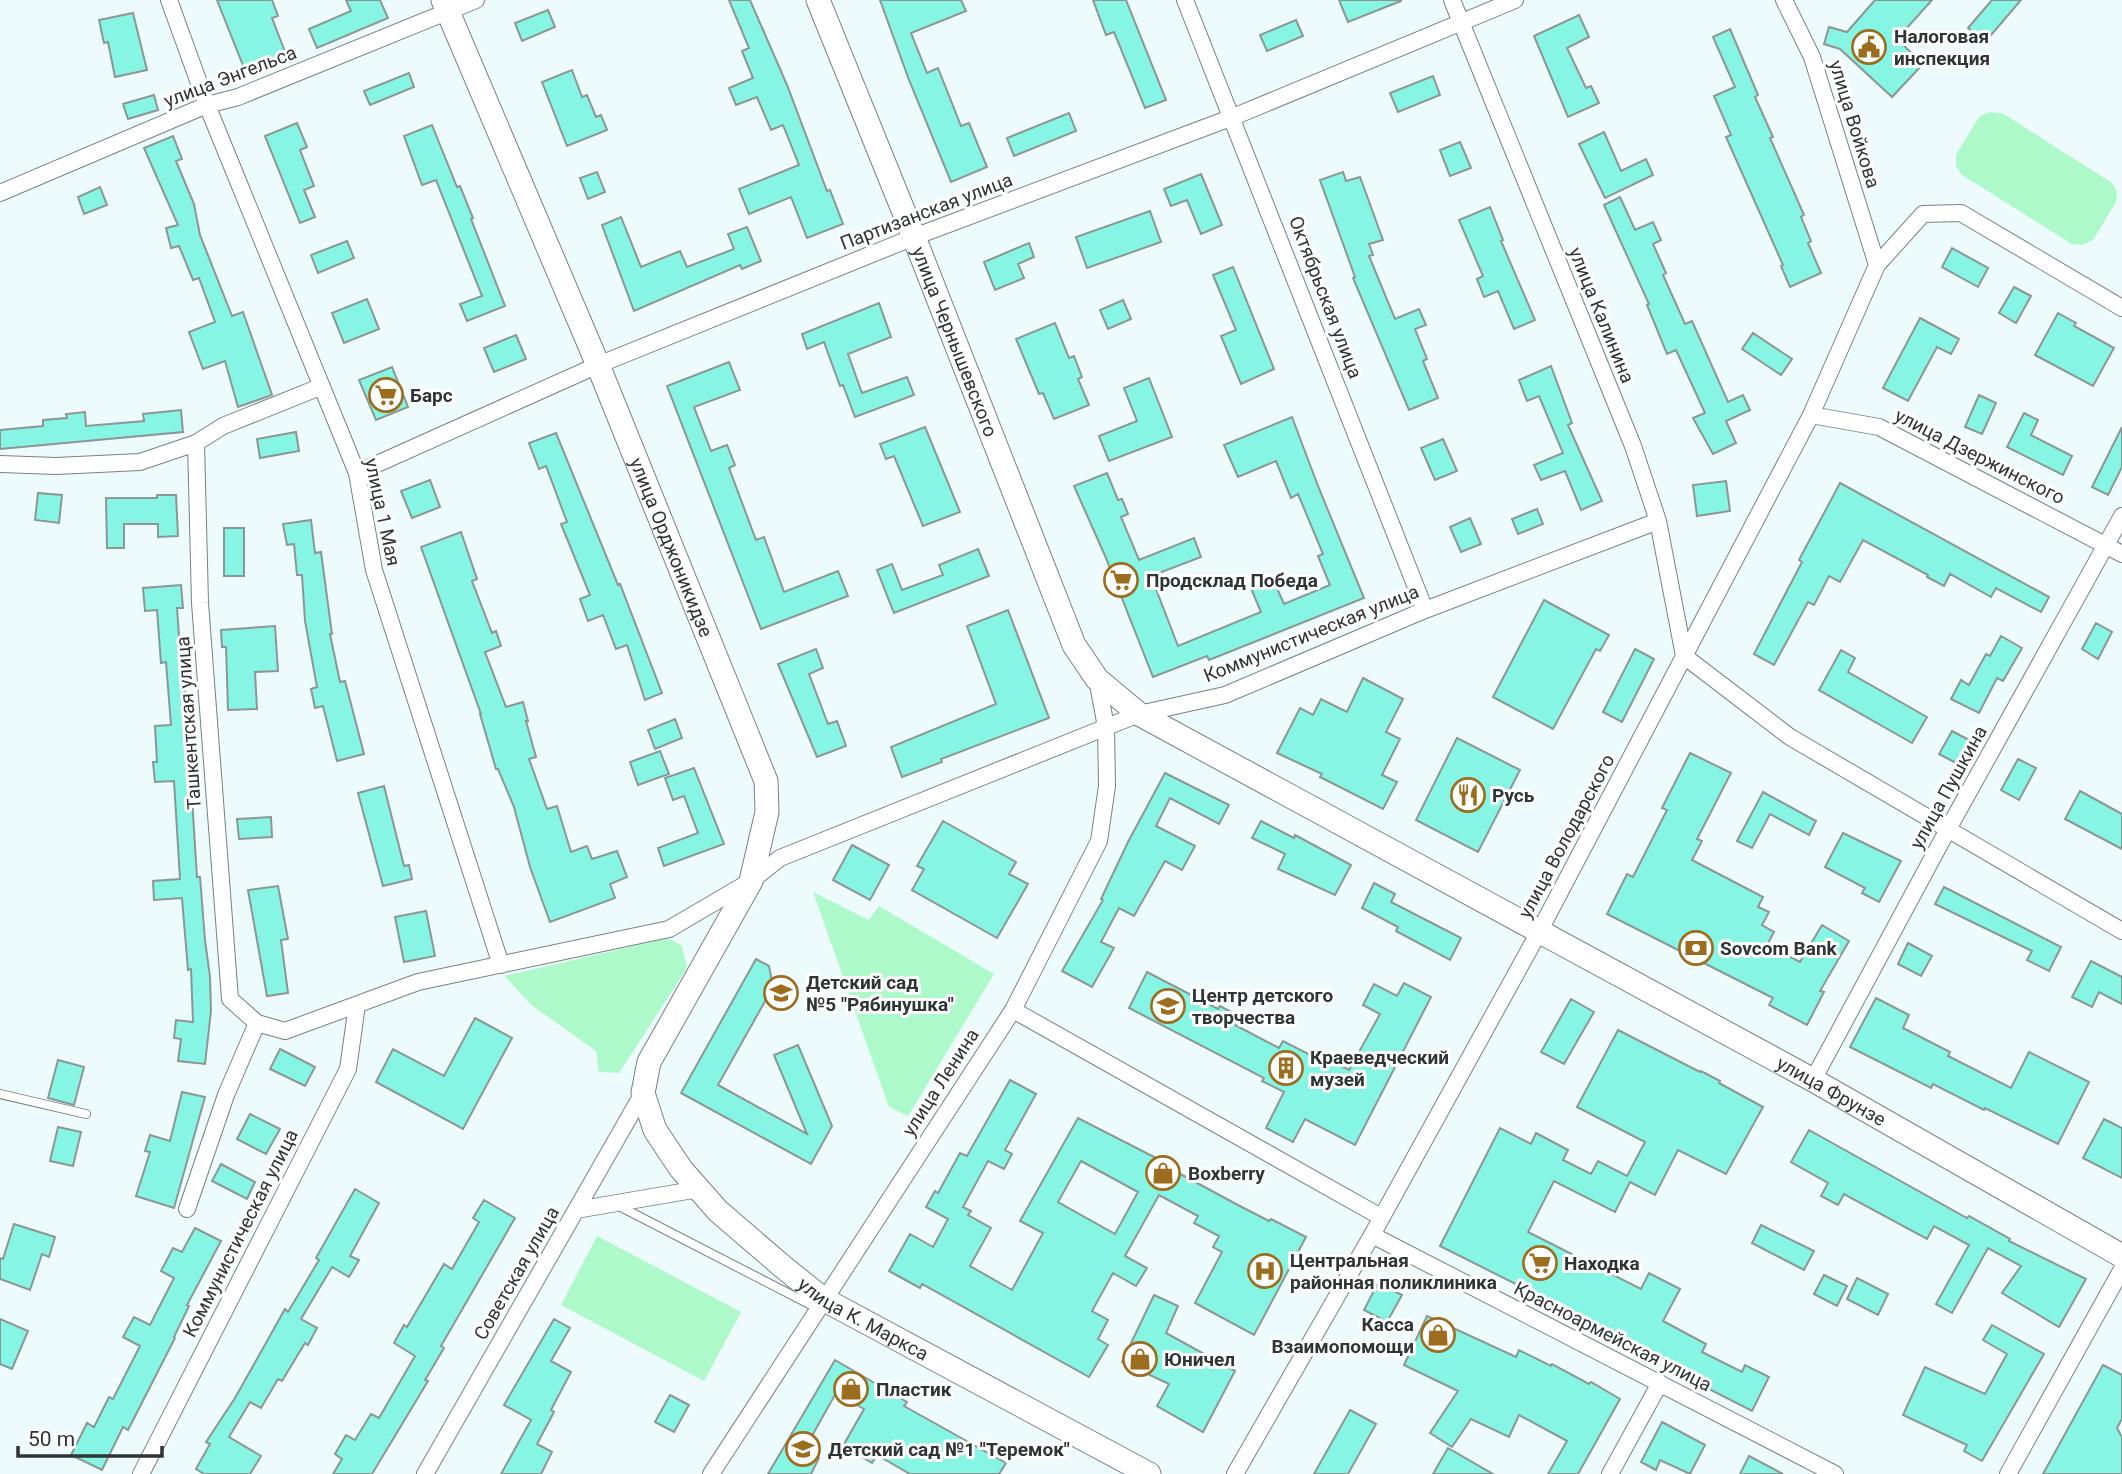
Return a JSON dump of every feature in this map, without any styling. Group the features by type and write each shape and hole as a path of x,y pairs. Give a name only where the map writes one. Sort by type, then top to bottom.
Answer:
{"street":[{"name":"улица 1 Мая","path":"169,0 207,105 357,473 374,570 501,965"},
{"name":"улица Энгельса","path":"0,193 207,105 238,97 445,6 476,0"},
{"name":"улица Чернышевского","path":"818,0 914,237 1073,645 1097,679 1139,714"},
{"name":"Октябрьская улица","path":"1185,0 1425,610"},
{"name":"улица Калинина","path":"1452,0 1633,446 1658,522 1684,656"},
{"name":"Партизанская улица","path":"357,473 598,365 914,237 1233,117 1515,0"},
{"name":"улица Войкова","path":"1784,0 1812,57 1877,265"},
{"name":"улица Орджоникидзе","path":"445,6 598,365 766,781 768,812 751,881 649,1062 643,1093"},
{"name":"улица Володарского","path":"1235,1474 1372,1235 1539,932 1811,415 1877,265 1923,214 1961,213 2122,307"},
{"path":"0,464 56,467 141,462 196,443 223,426 320,387"},
{"name":"улица Дзержинского","path":"1811,415 1879,427 2122,554"},
{"name":"Ташкентская улица","path":"196,443 200,603 230,999 257,1023"},
{"name":"улица Пушкина","path":"1813,1080 1947,831 2122,516"},
{"name":"Коммунистическая улица","path":"257,1023 285,1031 418,982 669,929 751,881 780,858 1139,714 1224,695 1425,610 1658,522"},
{"path":"1684,656 1790,737 2122,931"},
{"name":"улица Ленина","path":"711,1474 1013,1010 1099,841 1107,786 1107,727 1097,679"},
{"name":"улица Фрунзе","path":"1139,714 1813,1080 2122,1255"},
{"name":"Коммунистическая улица","path":"141,1474 348,1069 357,1005"},
{"path":"1013,1010 1381,1217"},
{"path":"187,1209 226,1095 257,1023"},
{"name":"улица К. Маркса","path":"643,1093 655,1130 681,1169 718,1211 820,1303 1149,1474"},
{"name":"Советская улица","path":"425,1474 643,1093"},
{"path":"576,1210 699,1189"},
{"name":"Красноармейская улица","path":"1372,1235 1835,1474"},
{"path":"2008,1474 2122,1269"},
{"path":"1610,1474 1660,1383"}],"lane":[{"path":"0,1094 86,1114"},
{"path":"614,1203 820,1303"}],"green space":[{"path":"1989,112 2002,113 2112,183 2117,192 2116,202 2093,240 2083,245 2072,244 1962,175 1956,166 1956,155 1979,117"},
{"path":"813,892 869,920 879,906 994,974 908,1116 889,1107"},
{"path":"668,938 682,946 687,968 619,1073 599,1072 596,1051 530,1004 505,976"},
{"path":"597,1236 741,1312 704,1381 561,1305"}],"building":[{"path":"217,0 272,0 278,16 272,18 287,57 246,73"},
{"path":"346,0 380,0 388,18 317,48 309,29 351,11"},
{"path":"729,0 750,0 787,85 827,191 830,190 843,224 807,238 791,197 749,214 739,189 799,165 783,125 771,130 757,97 736,105 729,88 753,78 742,51 749,48"},
{"path":"880,0 961,0 966,11 911,33 927,73 938,68 961,126 969,123 987,167 951,182"},
{"path":"1093,0 1126,0 1166,100 1145,108 1114,32 1106,35"},
{"path":"1339,0 1401,0 1401,1 1348,22"},
{"name":"Налоговая инспекция","path":"1875,0 1932,0 1897,39 1923,64 1892,97 1840,49 1824,44 1829,27 1847,32"},
{"path":"1992,0 2021,0 1985,42 1968,28"},
{"path":"548,10 555,27 522,41 515,23"},
{"path":"133,13 147,70 115,77 108,42 104,43 99,20"},
{"path":"1579,15 1589,37 1567,48 1586,88 1591,86 1599,103 1568,117 1534,36"},
{"path":"1296,20 1303,36 1267,51 1260,35"},
{"path":"1730,29 1758,95 1755,97 1773,137 1770,138 1804,215 1801,217 1811,241 1808,243 1821,273 1790,287 1781,266 1783,265 1726,137 1731,135 1714,96 1735,87 1713,37"},
{"path":"572,70 582,97 587,95 596,117 601,115 607,130 567,146 542,82"},
{"path":"409,73 414,87 370,105 364,91"},
{"path":"1433,76 1440,95 1398,112 1390,93"},
{"path":"154,95 158,110 128,119 123,104"},
{"path":"1069,113 1076,131 1014,156 1007,138"},
{"path":"297,123 307,147 300,150 314,186 304,190 315,217 300,223 265,136"},
{"path":"432,125 457,187 460,186 473,218 471,219 505,306 467,321 460,304 482,296 436,180 422,185 404,136"},
{"path":"1604,132 1621,171 1646,159 1653,175 1605,198 1579,144"},
{"path":"173,136 182,159 176,161 194,204 200,235 232,316 243,312 272,395 238,407 225,361 203,369 189,332 215,322 199,278 193,280 179,246 171,248 166,228 178,225 144,148"},
{"path":"1460,142 1471,168 1450,176 1440,150"},
{"path":"597,172 605,192 588,199 580,178"},
{"path":"1343,172 1346,181 1360,177 1383,240 1369,244 1373,255 1369,256 1395,319 1419,309 1426,325 1415,329 1427,359 1423,361 1438,398 1409,410 1353,278 1355,277 1320,180"},
{"path":"1201,174 1222,225 1201,234 1187,200 1171,206 1164,189"},
{"path":"100,187 107,205 84,214 78,197"},
{"path":"1620,197 1635,230 1653,222 1661,240 1653,244 1666,273 1663,275 1685,324 1692,321 1728,402 1743,395 1750,410 1726,421 1736,443 1713,454 1693,418 1705,413 1676,350 1667,354 1647,305 1649,304 1604,205"},
{"path":"1490,207 1503,240 1501,241 1535,320 1514,329 1498,291 1484,297 1477,279 1483,276 1459,220"},
{"path":"1150,211 1161,242 1087,268 1076,237"},
{"path":"621,217 641,267 680,251 687,267 734,249 728,234 747,227 761,261 742,269 740,265 634,311 602,225"},
{"path":"347,241 354,258 318,273 311,255"},
{"path":"1029,243 1034,257 1018,264 1024,278 995,290 984,262"},
{"path":"1952,248 1988,268 1978,287 1942,267"},
{"path":"1233,267 1274,369 1241,384 1221,336 1236,330 1213,275"},
{"path":"2014,287 2031,296 2016,323 1999,313"},
{"path":"367,299 379,329 344,343 332,313"},
{"path":"1123,300 1131,319 1108,329 1100,310"},
{"path":"879,303 891,337 848,354 862,393 907,377 914,395 855,417 824,342 807,349 802,334"},
{"path":"2058,313 2076,323 2074,326 2114,348 2093,386 2035,355"},
{"path":"1920,318 1959,339 1951,354 1937,347 1908,401 1883,388"},
{"path":"1055,323 1069,358 1074,356 1082,377 1078,379 1089,405 1054,419 1043,393 1039,394 1016,339"},
{"path":"1753,333 1792,359 1781,375 1742,349"},
{"path":"516,335 526,359 494,372 484,348"},
{"path":"729,362 740,390 694,407 711,451 727,445 735,465 729,468 756,540 764,537 784,592 838,571 848,596 761,629 667,386"},
{"path":"1551,366 1572,423 1568,425 1602,501 1581,510 1565,471 1541,480 1534,465 1563,453 1539,396 1527,401 1519,380"},
{"path":"392,367 408,407 376,420 359,380"},
{"path":"1149,378 1172,437 1109,461 1099,436 1137,421 1124,388"},
{"path":"1979,395 1996,403 1982,434 1965,427"},
{"path":"181,410 183,432 0,449 0,430 43,426 43,420 67,418 66,414 85,412 86,426 144,421 143,414"},
{"path":"2024,413 2038,420 2031,435 2072,456 2063,475 2007,447"},
{"path":"1292,417 1364,598 1209,660 1207,656 1153,677 1074,486 1107,473 1118,500 1122,499 1128,514 1121,517 1139,560 1194,538 1201,557 1151,576 1178,646 1261,612 1250,586 1272,577 1284,604 1330,585 1318,556 1323,554 1298,494 1291,498 1276,461 1238,477 1224,445"},
{"path":"925,427 960,512 923,526 894,456 886,459 880,444"},
{"path":"2122,427 2122,467 2108,495 2092,487"},
{"path":"296,432 299,451 260,458 257,439"},
{"path":"556,433 618,585 620,584 662,693 645,700 627,645 616,649 603,615 588,621 580,599 590,595 561,524 567,522 546,466 539,469 529,443"},
{"path":"1443,439 1457,471 1435,480 1421,448"},
{"path":"430,480 440,507 412,518 401,491"},
{"path":"1726,481 1730,511 1697,516 1693,485"},
{"path":"1840,483 2049,597 2041,612 1996,588 1991,597 1950,574 1944,586 1863,540 1840,582 1829,576 1814,605 1808,602 1774,665 1754,654"},
{"path":"38,493 62,495 59,523 35,520"},
{"path":"157,495 176,495 178,536 158,537 158,524 124,524 124,548 107,548 106,498 157,498"},
{"path":"1537,509 1543,524 1518,534 1512,519"},
{"path":"1470,518 1481,544 1461,552 1450,527"},
{"path":"311,520 315,553 321,552 330,634 340,682 345,681 364,754 337,761 323,706 315,708 311,689 317,687 305,621 302,575 297,575 294,544 287,545 283,524"},
{"path":"224,528 244,528 244,576 224,576"},
{"path":"461,532 477,579 472,581 492,633 496,631 501,646 485,652 506,707 523,702 536,757 529,759 547,809 557,806 571,852 587,846 592,859 617,851 627,877 610,884 615,898 550,922 530,867 514,807 496,769 481,714 421,547"},
{"path":"978,549 989,576 894,613 877,570 892,564 902,590 943,575 939,565"},
{"path":"181,585 183,608 177,608 197,877 200,877 210,977 211,1011 205,1064 178,1061 181,1039 174,1038 176,1020 193,1022 191,969 188,970 182,898 154,900 153,881 180,879 174,781 155,782 153,762 157,762 155,726 171,725 166,662 161,663 157,610 145,611 143,588"},
{"path":"1544,600 1609,635 1600,651 1596,649 1553,729 1493,697"},
{"path":"1008,610 1049,718 941,759 942,762 902,777 891,747 996,704 967,626"},
{"path":"2096,623 2112,632 2098,659 2082,649"},
{"path":"275,626 278,671 255,672 257,709 228,710 226,647 222,647 221,630"},
{"path":"2001,636 2022,648 2003,681 1997,678 1979,713 1951,699 1961,680 1969,685 1986,654 1990,656"},
{"path":"816,649 823,668 809,674 828,724 837,721 846,746 817,757 778,664"},
{"path":"1635,649 1654,659 1622,722 1603,712"},
{"path":"1841,650 1855,658 1848,672 1927,717 1912,743 1819,690"},
{"path":"1363,678 1403,699 1386,732 1400,739 1382,775 1397,782 1383,809 1320,777 1322,774 1277,753 1300,708 1313,715 1321,699 1347,712"},
{"path":"675,719 682,738 655,749 648,730"},
{"path":"1952,731 1969,740 1956,763 1939,754"},
{"name":"Русь","path":"1457,738 1520,770 1478,852 1416,820"},
{"path":"660,751 669,774 638,785 630,762"},
{"path":"1690,753 1731,773 1697,839 1702,841 1692,860 1763,897 1758,907 1769,912 1762,925 1774,932 1767,945 1800,962 1822,925 1849,941 1820,991 1824,992 1807,1025 1769,1005 1773,998 1607,914 1627,874 1633,877 1667,810 1662,808"},
{"path":"2018,759 2036,768 2019,800 2001,790"},
{"path":"694,768 724,844 664,866 658,848 698,833 684,796 673,800 665,778"},
{"path":"1165,773 1229,805 1219,824 1170,798 1156,826 1195,846 1182,870 1165,861 1134,916 1119,908 1101,942 1114,948 1092,987 1062,971 1103,900 1101,899 1128,842"},
{"path":"384,786 404,866 409,865 412,879 383,886 358,793"},
{"path":"2080,791 2122,814 2122,849 2065,819"},
{"path":"1763,792 1816,821 1809,835 1770,814 1752,848 1737,841"},
{"path":"271,817 272,837 239,839 237,819"},
{"path":"943,821 1016,862 1009,874 1028,884 997,938 912,890 924,869 917,866"},
{"path":"1261,821 1294,838 1295,835 1351,865 1335,895 1278,869 1285,854 1252,838"},
{"path":"1843,833 1901,861 1879,902 1862,893 1865,888 1825,867"},
{"path":"852,845 889,865 870,900 833,880"},
{"path":"1374,883 1395,894 1391,902 1461,938 1450,960 1396,931 1398,927 1362,908"},
{"path":"278,886 288,939 281,940 288,993 267,996 248,890"},
{"path":"1944,887 2061,947 2049,971 2027,960 2032,951 1935,904"},
{"path":"426,911 435,956 404,962 395,917"},
{"path":"1908,943 1932,956 1921,976 1898,964"},
{"path":"756,959 769,966 773,987 718,1085 807,1134 774,1055 798,1045 832,1126 811,1164 681,1093"},
{"path":"2091,961 2122,977 2122,1004 2099,992 2092,1007 2072,997"},
{"path":"1147,972 1218,1009 1220,1006 1239,1016 1235,1025 1279,1048 1283,1041 1316,1058 1318,1054 1349,1070 1380,1014 1363,1005 1374,984 1397,996 1404,983 1431,997 1355,1145 1305,1119 1293,1142 1266,1128 1284,1092 1262,1081 1264,1078 1129,1008"},
{"path":"1876,998 1909,1015 1903,1028 1950,1052 1948,1056 2011,1088 2029,1052 2089,1082 2058,1144 1933,1084 1931,1088 1850,1047"},
{"path":"1571,999 1594,1012 1564,1064 1541,1052"},
{"path":"475,1018 512,1038 463,1129 376,1082 393,1049 444,1076"},
{"path":"1618,1030 1720,1081 1719,1083 1763,1107 1726,1174 1678,1150 1655,1195 1630,1182 1615,1212 1554,1181 1528,1232 1641,1289 1649,1273 1680,1289 1663,1321 1706,1344 1702,1352 1742,1372 1745,1365 1769,1377 1752,1411 1666,1367 1669,1361 1440,1246 1500,1128 1531,1144 1536,1133 1568,1150 1563,1160 1591,1174 1598,1161 1627,1176 1645,1142 1577,1107"},
{"path":"280,1049 315,1067 305,1086 270,1069"},
{"path":"58,1060 84,1067 74,1105 48,1098"},
{"path":"1010,1080 1036,1094 1005,1150 1012,1154 1004,1169 988,1161 963,1207 971,1211 968,1215 991,1228 970,1266 1012,1290 1043,1233 1020,1221 1078,1118 1156,1158 1236,1204 1306,1237 1254,1335 1195,1303 1222,1252 1213,1247 1219,1236 1194,1223 1198,1216 1159,1195 1125,1256 1147,1268 1136,1286 1113,1273 1092,1311 1108,1320 1098,1339 1108,1345 1089,1377 922,1284 920,1288 889,1271 910,1234 933,1247 948,1219 926,1207 935,1191 938,1193 960,1153 967,1156","holes":["1081,1161 1138,1192 1115,1234 1058,1202"]},
{"path":"182,1092 205,1097 174,1208 136,1196 150,1152 145,1151 150,1135 170,1141"},
{"path":"250,1114 280,1129 266,1154 237,1139"},
{"path":"2104,1119 2122,1128 2122,1178 2083,1158"},
{"path":"58,1127 81,1132 73,1166 50,1161"},
{"path":"1809,1130 1967,1218 1969,1216 2010,1239 2009,1241 2086,1279 2059,1327 2002,1293 2021,1266 1988,1248 1952,1313 1936,1304 1969,1245 1934,1226 1927,1239 1844,1194 1838,1205 1821,1196 1828,1183 1791,1162"},
{"path":"221,1164 255,1182 247,1199 212,1181"},
{"path":"355,1189 379,1203 350,1256 359,1260 349,1277 332,1267 301,1319 317,1328 308,1345 305,1343 282,1381 278,1379 261,1408 250,1402 229,1437 261,1456 250,1474 204,1474 196,1469 210,1444 206,1442 235,1398 285,1309 288,1312 319,1260 316,1258"},
{"path":"484,1200 515,1218 441,1346 444,1348 425,1380 428,1381 372,1474 333,1474 342,1459 335,1454 346,1435 355,1440 371,1414 379,1418 415,1356 394,1343 404,1325 407,1327 444,1264 452,1269 479,1222 473,1218"},
{"path":"14,1224 55,1237 49,1257 42,1254 30,1290 0,1279 0,1258 3,1259"},
{"path":"1761,1225 1814,1251 1804,1270 1752,1243"},
{"path":"195,1228 221,1241 187,1305 189,1306 175,1338 128,1430 123,1427 102,1470 71,1455 87,1423 94,1427 109,1397 113,1399 140,1346 123,1337 134,1317 150,1325 174,1278 161,1271 173,1248 182,1252"},
{"path":"1824,1275 1847,1286 1837,1306 1814,1294"},
{"path":"1857,1278 1888,1294 1878,1315 1847,1299"},
{"path":"1378,1283 1402,1295 1387,1322 1364,1310"},
{"path":"1154,1295 1178,1306 1166,1333 1235,1371 1203,1432 1157,1406 1169,1384 1122,1362"},
{"path":"1427,1316 1516,1357 1519,1350 1551,1366 1552,1364 1620,1399 1578,1474 1548,1474 1567,1441 1519,1415 1509,1437 1471,1419 1452,1447 1430,1433 1458,1391 1404,1365"},
{"path":"0,1319 28,1331 12,1369 0,1364"},
{"path":"554,1319 570,1328 551,1361 571,1372 537,1444 552,1452 541,1474 501,1474 531,1420 504,1405"},
{"path":"1992,1325 2044,1354 1982,1461 1964,1451 1967,1445 1903,1415 1925,1367 1985,1394 2007,1354 1983,1340"},
{"path":"835,1360 907,1402 904,1406 1006,1463 999,1474 910,1474 877,1455 872,1463 843,1446 864,1409 836,1393 804,1450 819,1458 811,1474 768,1474"},
{"path":"2103,1365 2122,1375 2122,1419 2117,1428 2122,1437 2122,1474 2043,1474"},
{"path":"670,1395 689,1405 674,1432 655,1422"},
{"path":"1350,1410 1376,1424 1348,1474 1314,1474"},
{"path":"1662,1422 1705,1445 1690,1474 1660,1460 1656,1470 1641,1462"},
{"path":"1448,1448 1493,1474 1433,1474"},
{"path":"1749,1456 1783,1474 1740,1474"}],"place":[{"name":"Налоговая инспекция","path":"1869,47"},
{"name":"Барс","path":"386,395"},
{"name":"Продсклад Победа","path":"1121,580"},
{"name":"Русь","path":"1468,795"},
{"name":"Sovcom Bank","path":"1696,948"},
{"name":"Детский сад №5 \"Рябинушка\"","path":"781,993"},
{"name":"Центр детского творчества","path":"1168,1006"},
{"name":"Краеведческий музей","path":"1286,1068"},
{"name":"Boxberry","path":"1163,1173"},
{"name":"Находка","path":"1540,1263"},
{"name":"Центральная районная поликлиника","path":"1265,1271"},
{"name":"Касса Взаимопомощи","path":"1438,1335"},
{"name":"Юничел","path":"1140,1359"},
{"name":"Пластик","path":"851,1389"},
{"name":"Детский сад №1 \"Теремок\"","path":"803,1449"}]}
